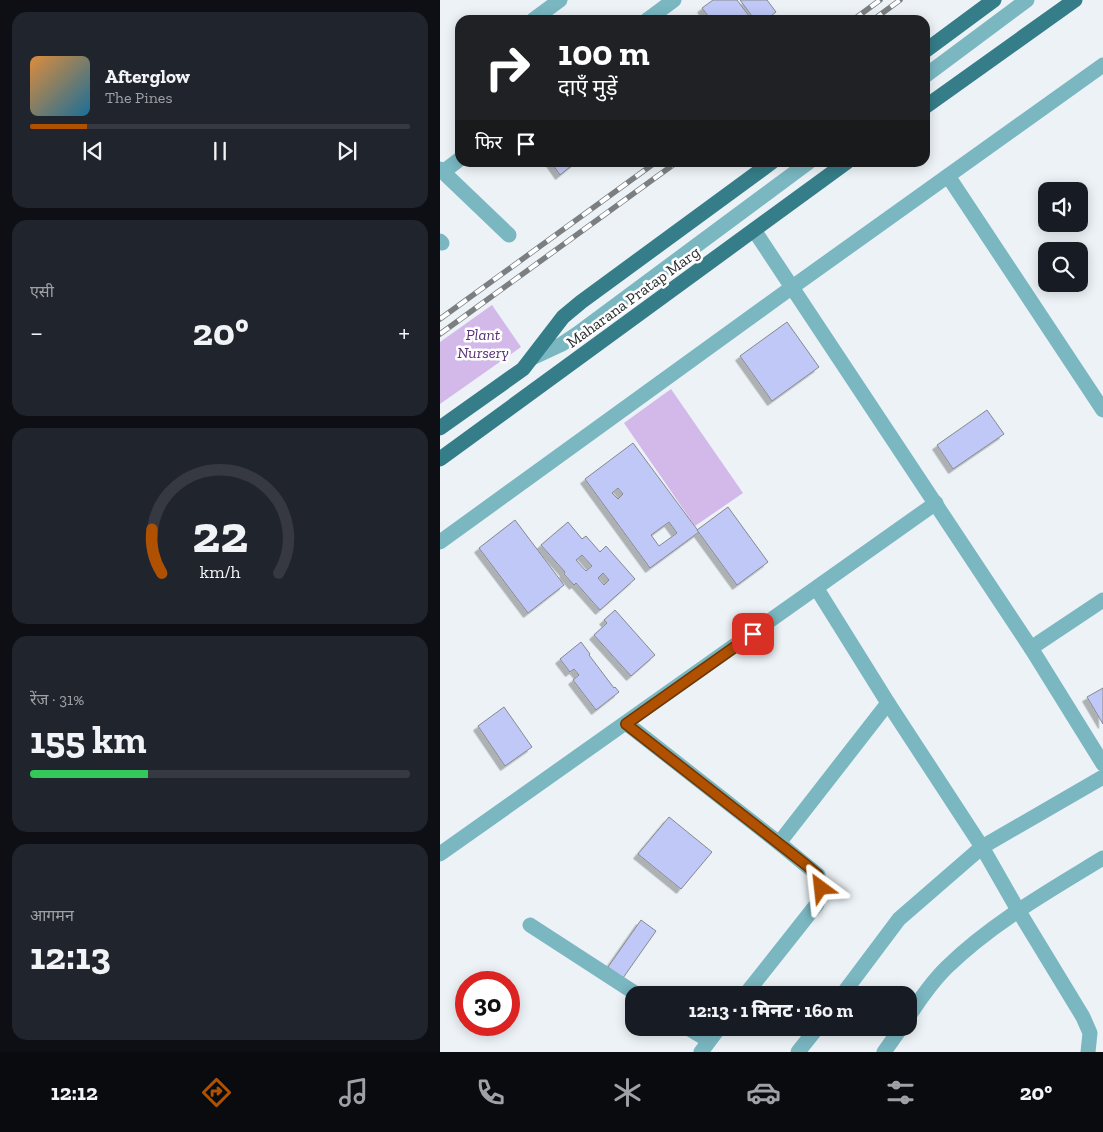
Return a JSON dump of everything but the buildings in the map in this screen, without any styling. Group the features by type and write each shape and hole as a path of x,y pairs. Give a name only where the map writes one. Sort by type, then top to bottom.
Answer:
{"main road":[{"path":"930,47 994,0"},
{"path":"930,102 1075,0"},
{"name":"Maharana Pratap Marg","path":"440,428 523,369 563,317 765,167"},
{"name":"Maharana Pratap Marg","path":"440,460 840,167"}],"street":[{"path":"540,15 560,0"},
{"path":"654,15 674,0"},
{"path":"930,72 1027,0"},
{"path":"440,542 1103,65"},
{"path":"455,162 442,171 509,235"},
{"path":"532,358 562,344 577,334 802,167"},
{"path":"948,176 1103,410"},
{"path":"754,230 1031,648 1103,764"},
{"path":"440,854 936,503"},
{"path":"817,589 888,703 982,847 1083,1017 1090,1033 1088,1052"},
{"path":"1031,648 1103,600"},
{"path":"779,843 888,703"},
{"path":"626,724 818,875 821,888 817,904 752,986"},
{"path":"849,986 899,920 982,847 1103,777"},
{"path":"917,1004 946,968 1018,910 1103,858"},
{"path":"530,925 625,987"},
{"path":"695,1036 704,1046 712,1036"},
{"path":"798,1052 811,1036"},
{"path":"884,1052 895,1036"}],"green space":[{"name":"Plant Nursery","path":"492,305 521,347 440,404 440,342"},
{"path":"671,389 743,493 695,526 624,423"}],"railway":[{"path":"860,15 880,0"},
{"path":"880,15 900,0"},
{"path":"440,319 649,167"},
{"path":"440,334 670,167"}],"route":[{"path":"753,634 626,724 805,864 818,875 821,888"}]}
